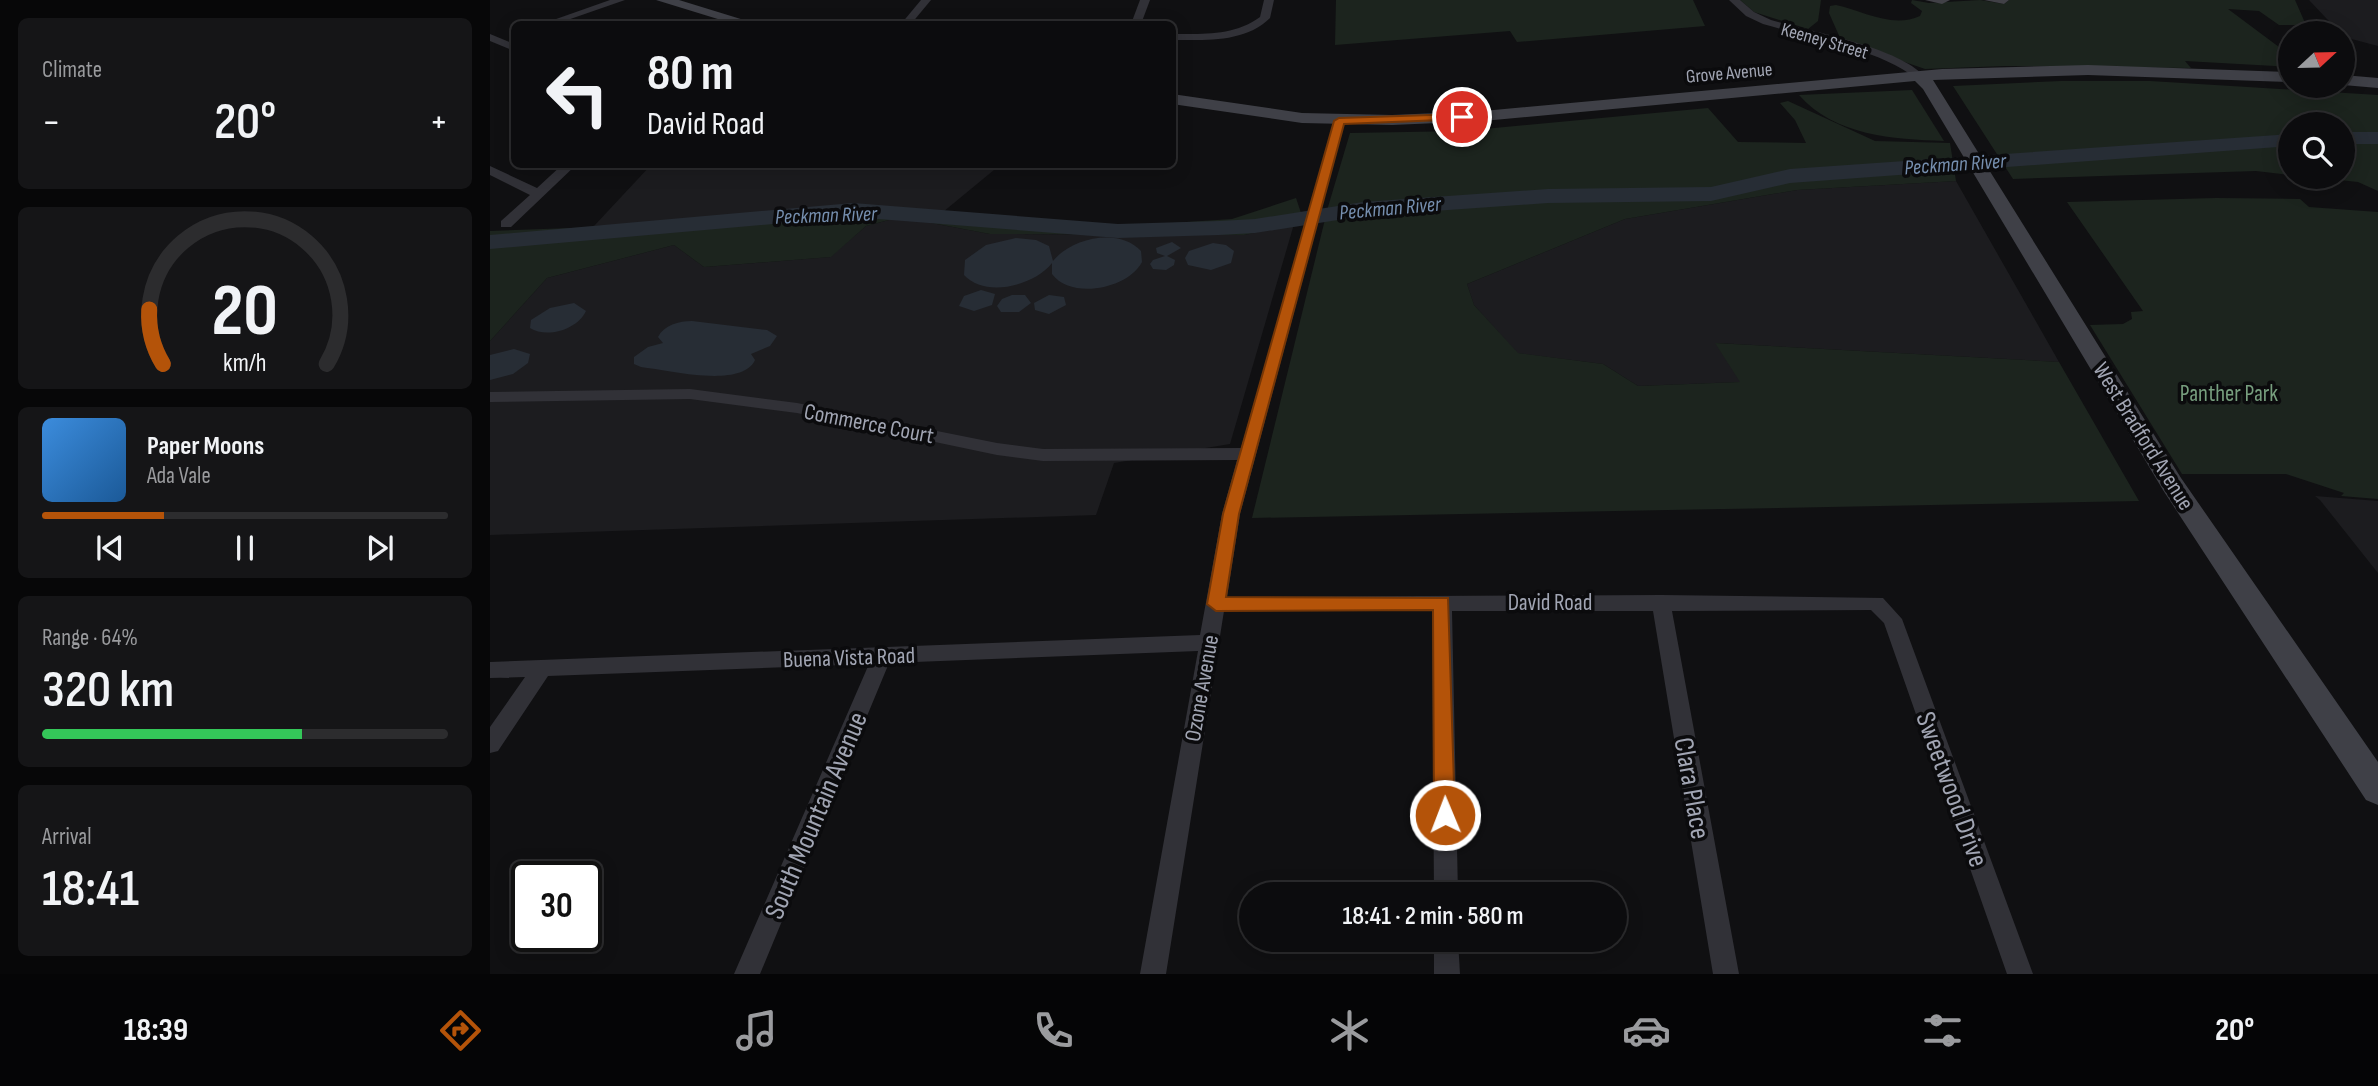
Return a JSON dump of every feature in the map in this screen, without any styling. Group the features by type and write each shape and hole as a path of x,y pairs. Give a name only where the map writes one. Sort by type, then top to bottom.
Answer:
{"street":[{"path":"556,21 620,0"},
{"path":"663,0 737,21"},
{"path":"908,21 926,0"},
{"path":"1137,21 1145,0"},
{"path":"1176,37 1216,36 1249,28 1265,18 1269,0"},
{"name":"Keeney Street","path":"1734,0 1750,14 1767,22 1888,57 1907,66 1919,76"},
{"path":"494,39 511,47"},
{"name":"Grove Avenue","path":"1176,100 1339,121 1483,116 1919,76 2098,70 2278,77"},
{"name":"West Bradford Avenue","path":"1919,76 1930,86 2172,484 2378,790"},
{"path":"2356,81 2378,83"},
{"name":"Ozone Avenue","path":"1153,974 1231,514 1339,121"},
{"path":"506,225 567,168"},
{"path":"490,170 539,194"},
{"name":"Commerce Court","path":"490,397 690,394 797,408 997,449 1043,455 1248,454"},
{"name":"David Road","path":"1216,604 1863,601 1882,607"},
{"name":"Clara Place","path":"1661,602 1726,974"},
{"path":"1442,603 1446,882"},
{"name":"Sweetwood Drive","path":"1882,607 1892,619 2020,974"},
{"name":"Buena Vista Road","path":"490,670 1209,643"},
{"name":"South Mountain Avenue","path":"747,974 882,656"},
{"path":"490,744 542,668"},
{"path":"1446,952 1447,974"}],"shaded area":[{"path":"2309,0 2378,0 2378,46 2356,40 2356,21 2329,21"},
{"path":"648,168 996,168 943,212 594,226"},
{"path":"1956,181 2059,362 1716,343 1741,382 1638,386 1603,364 1517,353 1474,305 1467,284 1625,219 1797,190"},
{"path":"900,217 990,234 1244,235 1294,224 1230,444 1114,463 1096,515 490,535 490,341 547,278 674,245 704,267 830,257 866,226"},
{"path":"1016,238 1036,240 1049,246 1053,261 1071,246 1083,241 1096,238 1121,239 1141,251 1142,262 1125,279 1099,288 1072,287 1061,282 1052,274 1052,263 1034,278 1009,286 984,286 964,275 965,260 986,245"},
{"path":"1172,242 1181,248 1167,256 1175,260 1174,265 1166,270 1153,269 1150,264 1153,260 1165,256 1157,253 1156,248"},
{"path":"1213,243 1226,245 1234,251 1231,263 1211,270 1188,265 1185,258 1189,251"},
{"path":"981,290 995,294 992,305 974,311 959,306 964,296"},
{"path":"1012,295 1025,295 1031,303 1019,312 1001,312 997,306 1002,299"},
{"path":"1049,295 1064,297 1066,305 1049,314 1035,310 1034,303"},
{"path":"574,303 586,311 569,327 545,333 530,328 531,320 550,308"},
{"path":"692,321 767,330 777,336 770,346 751,354 755,360 747,369 736,374 703,376 634,364 634,357 648,347 663,343 658,337 664,329 677,323"},
{"path":"514,349 530,354 528,363 513,374 490,380 490,355"},
{"path":"2315,496 2378,501 2378,573 2320,500"}],"green space":[{"path":"1336,0 1693,0 1705,26 1517,42 1510,31 1335,45"},
{"path":"1740,0 1821,0 1818,21 1808,29 1754,12"},
{"path":"1912,0 1929,3 1980,0 2004,4 2009,0 2295,0 2304,21 2278,21 2278,24 2259,11 2228,9 2278,46 2278,66 2185,61 2191,68 2005,66 1925,69 1841,40 1829,13 1830,6 1836,5 1888,20 1920,16 1922,11 1911,3"},
{"path":"2061,81 2150,81 2278,89 2278,98 2356,98 2356,94 2378,95 2378,191 2355,182 2355,112 2278,112 2278,174 2256,171 2013,179 1953,86"},
{"path":"1912,90 1944,141 1905,139 1847,127 1813,109 1799,95"},
{"path":"1788,101 1875,141 1950,143 1956,181 1797,190 1625,219 1467,284 1474,305 1518,353 1603,364 1638,386 1740,382 1715,343 2059,362 2139,501 1252,518 1328,207 1350,133 1463,131 1708,108 1738,142 1806,143 1795,120 1780,103"},
{"path":"1296,198 1304,222 1244,235 990,234 900,217 866,226 831,257 704,267 674,245 547,278 490,341 490,231 627,226 866,205 1126,226 1232,219"},
{"name":"Panther Park","path":"2300,199 2309,207 2378,212 2378,499 2341,496 2344,493 2286,474 2182,474 2090,325 2123,324 2132,319 2131,312 2143,311 2067,202"}],"waterway":[{"name":"Peckman River","path":"2355,138 2378,138"},
{"name":"Peckman River","path":"490,242 853,210 1118,231 1255,226 1363,209 1548,196 1711,194 1790,176 2278,141"}],"route":[{"path":"1445,815 1442,603 1216,604 1231,514 1339,121 1462,117"}]}
